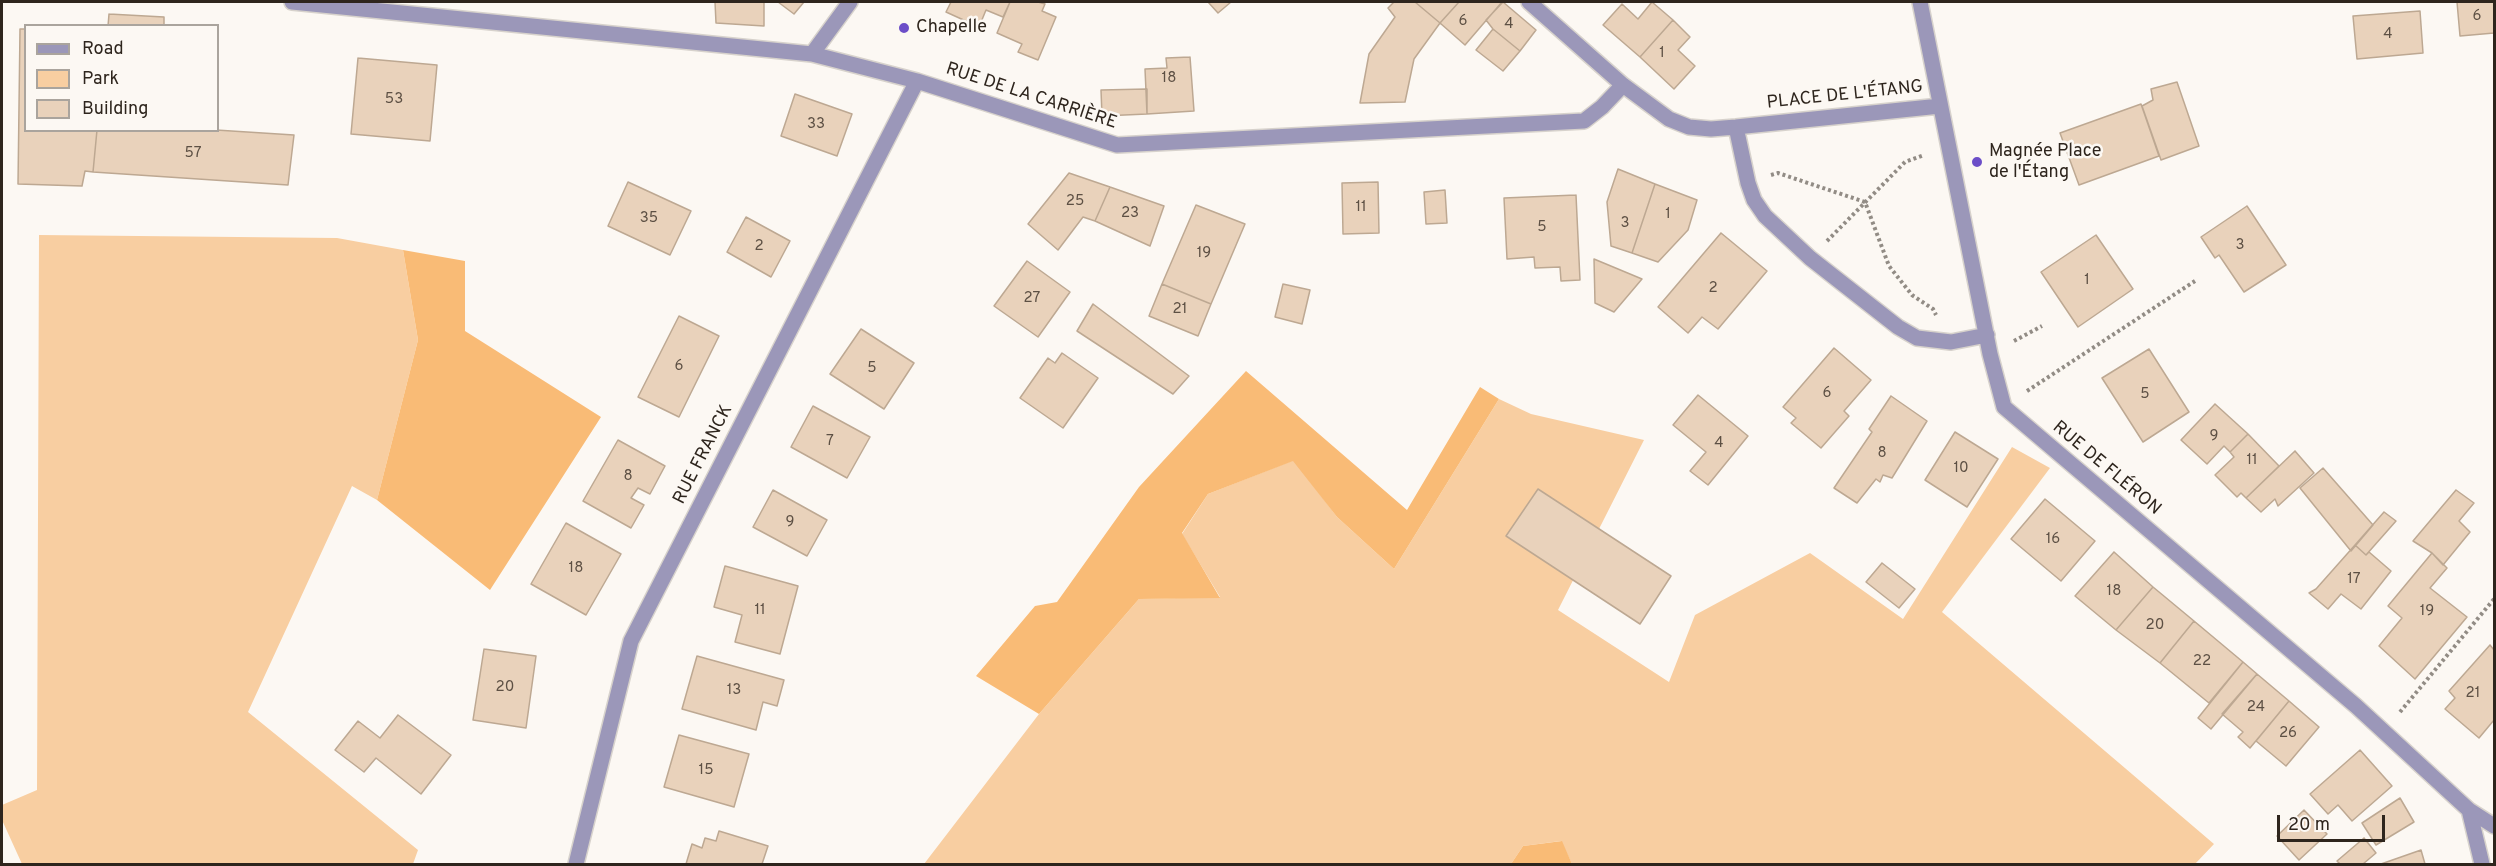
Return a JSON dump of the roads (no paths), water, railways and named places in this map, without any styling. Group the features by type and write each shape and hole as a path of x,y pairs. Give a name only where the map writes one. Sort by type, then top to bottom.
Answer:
{"street":[{"name":"RUE DE LA CARRIÈRE","path":"292,2 812,54 917,81 1117,145 1584,122 1623,85"},
{"path":"812,54 850,2"},
{"path":"1529,2 1623,85 1669,119 1689,127 1712,129 1737,127 1748,183 1754,200 1765,216 1810,258 1898,327 1917,338 1951,342 1987,335"},
{"path":"1920,2 1940,106"},
{"name":"RUE FRANCK","path":"576,864 631,641 917,81"},
{"name":"PLACE DE L'ÉTANG","path":"1737,127 1940,106 1950,145 1987,335"},
{"name":"RUE DE FLÉRON","path":"1987,335 1989,354 2004,407 2384,731 2469,810 2494,826"},
{"path":"2469,810 2482,864"}],"place":[{"name":"Chapelle","path":"904,28"},
{"name":"Magnée Place de l'Étang","path":"1977,162"}]}
